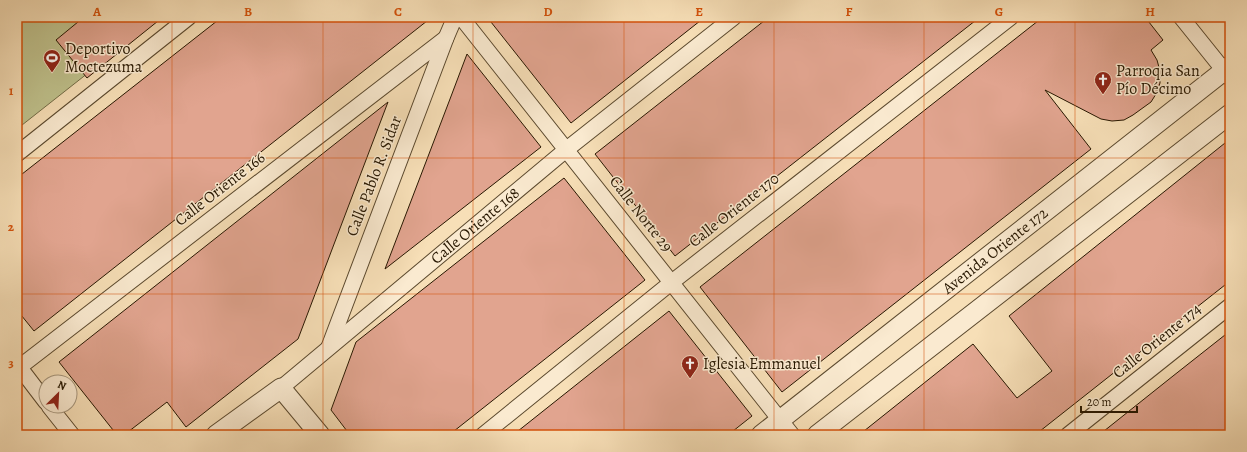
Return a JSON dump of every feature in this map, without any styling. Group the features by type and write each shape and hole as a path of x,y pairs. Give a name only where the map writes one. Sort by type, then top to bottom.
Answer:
{"street":[{"path":"17,154 189,17"},
{"name":"Calle Pablo R. Sidar","path":"328,348 455,17"},
{"name":"Calle Norte 29","path":"461,17 792,435"},
{"name":"Calle Oriente 168","path":"216,435 281,388 567,149 734,17"},
{"name":"Calle Oriente 170","path":"483,435 672,282 1011,17"},
{"path":"1181,17 1228,72"},
{"name":"Calle Oriente 166","path":"18,367 446,38"},
{"name":"Avenida Oriente 172","path":"761,435 1228,72"},
{"path":"817,435 1230,114"},
{"name":"Calle Oriente 174","path":"1068,435 1230,306"},
{"path":"18,367 38,392"},
{"path":"281,388 320,435"},
{"path":"55,414 72,435"}],"green space":[{"name":"Deportivo Moctezuma","path":"17,17 159,17 17,129"}],"building":[{"path":"84,17 163,17 87,78 56,40"},
{"path":"222,17 432,17 34,331 17,310 17,178"},
{"path":"487,17 705,17 571,123"},
{"path":"769,17 980,17 675,256 595,154"},
{"path":"1043,17 1145,17 1163,40 1151,50 1157,60 1160,71 1160,83 1151,102 1124,120 1112,121 1101,119 1045,90 1091,149 782,392 700,287"},
{"path":"467,54 541,147 385,269 450,99"},
{"path":"388,102 298,339 186,427 167,402 124,435 117,435 78,386 78,374 69,374 59,362"},
{"path":"1230,139 1230,281 1035,435 859,435 973,344 1017,398 1052,371 1009,316"},
{"path":"564,178 645,280 449,435 350,435 331,410 356,342"},
{"path":"669,311 752,416 728,435 513,435"},
{"path":"1230,331 1230,435 1099,435 1173,376"}],"place":[{"name":"Deportivo Moctezuma","path":"52,73"},
{"name":"Parroqia San Pío Décimo","path":"1103,95"},
{"name":"Iglesia Emmanuel","path":"690,379"}]}
